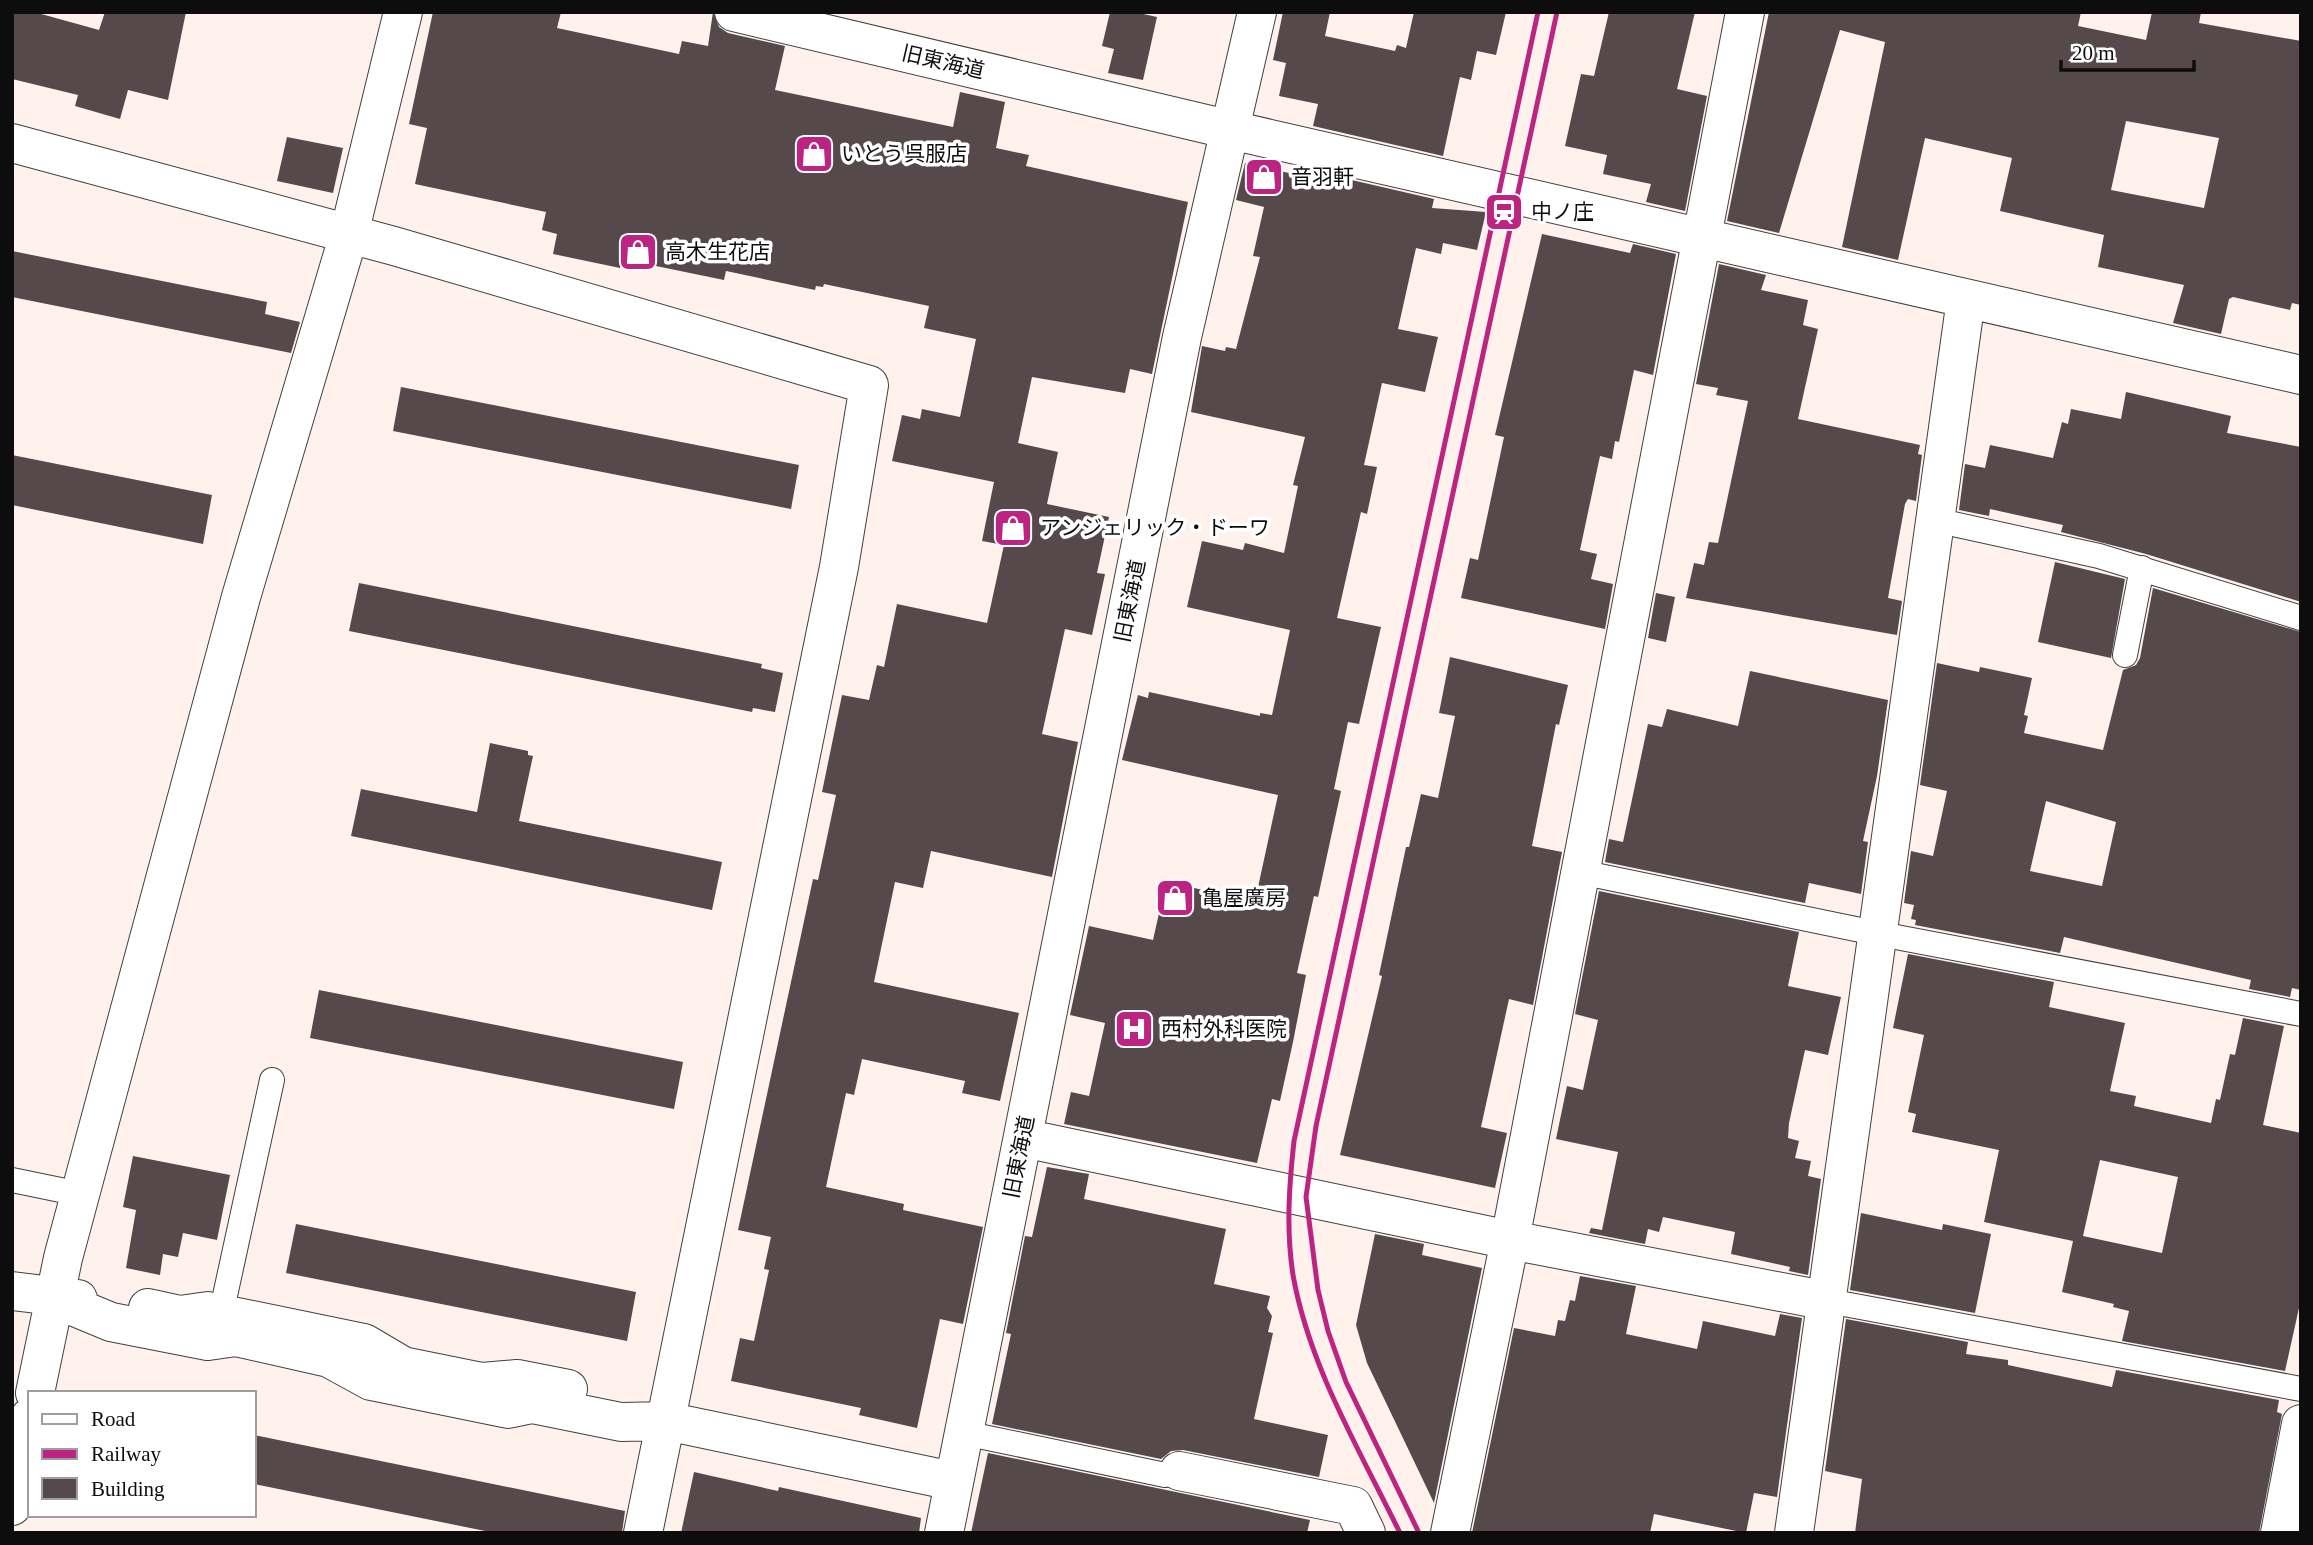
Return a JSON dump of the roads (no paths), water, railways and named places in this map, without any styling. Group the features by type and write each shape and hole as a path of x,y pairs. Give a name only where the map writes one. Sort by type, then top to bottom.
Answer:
{"street":[{"path":"35,1391 54,1298 80,1194 241,597 349,234 403,12"},
{"name":"旧東海道","path":"734,12 808,21 1231,130 1180,351 944,1533"},
{"path":"1257,12 1231,130 2301,375"},
{"path":"1450,1533 1510,1240 1704,239 1745,12"},
{"path":"12,144 349,234 869,385 839,567 643,1533"},
{"path":"1794,1533 1828,1301 1875,933 1966,299"},
{"path":"1023,1138 1510,1240 1828,1301"},
{"path":"12,1291 54,1298 116,1301 180,1315 208,1311 364,1343 403,1366 482,1382 517,1379 625,1400 666,1422"},
{"path":"54,1298 111,1322 208,1341 236,1337 330,1357 371,1381 508,1409 533,1404 621,1422 666,1422 953,1481"},
{"path":"2280,1533 2301,1424"},
{"path":"12,1506 28,1427"},
{"path":"1179,1471 1353,1506 1366,1533"}],"lane":[{"path":"1935,520 2142,568 2301,618"},
{"path":"2125,655 2142,568"},
{"path":"1580,872 1875,933 2301,1014"},
{"path":"222,1314 272,1080"},
{"path":"12,1180 80,1194"},
{"path":"1828,1301 2301,1389"},
{"path":"964,1433 1166,1475 1179,1471"}],"railway":[{"path":"1400,1533 1323,1375 1301,1309 1293,1275 1290,1241 1292,1158 1538,12"},
{"path":"1419,1533 1346,1382 1328,1331 1318,1290 1306,1197 1316,1126 1557,12"}],"place":[{"name":"いとう呉服店","path":"814,154"},
{"name":"音羽軒","path":"1264,177"},
{"name":"中ノ庄","path":"1504,212"},
{"name":"高木生花店","path":"638,252"},
{"name":"アンジェリック・ドーワ","path":"1013,528"},
{"name":"亀屋廣房","path":"1175,898"},
{"name":"西村外科医院","path":"1134,1029"}]}
